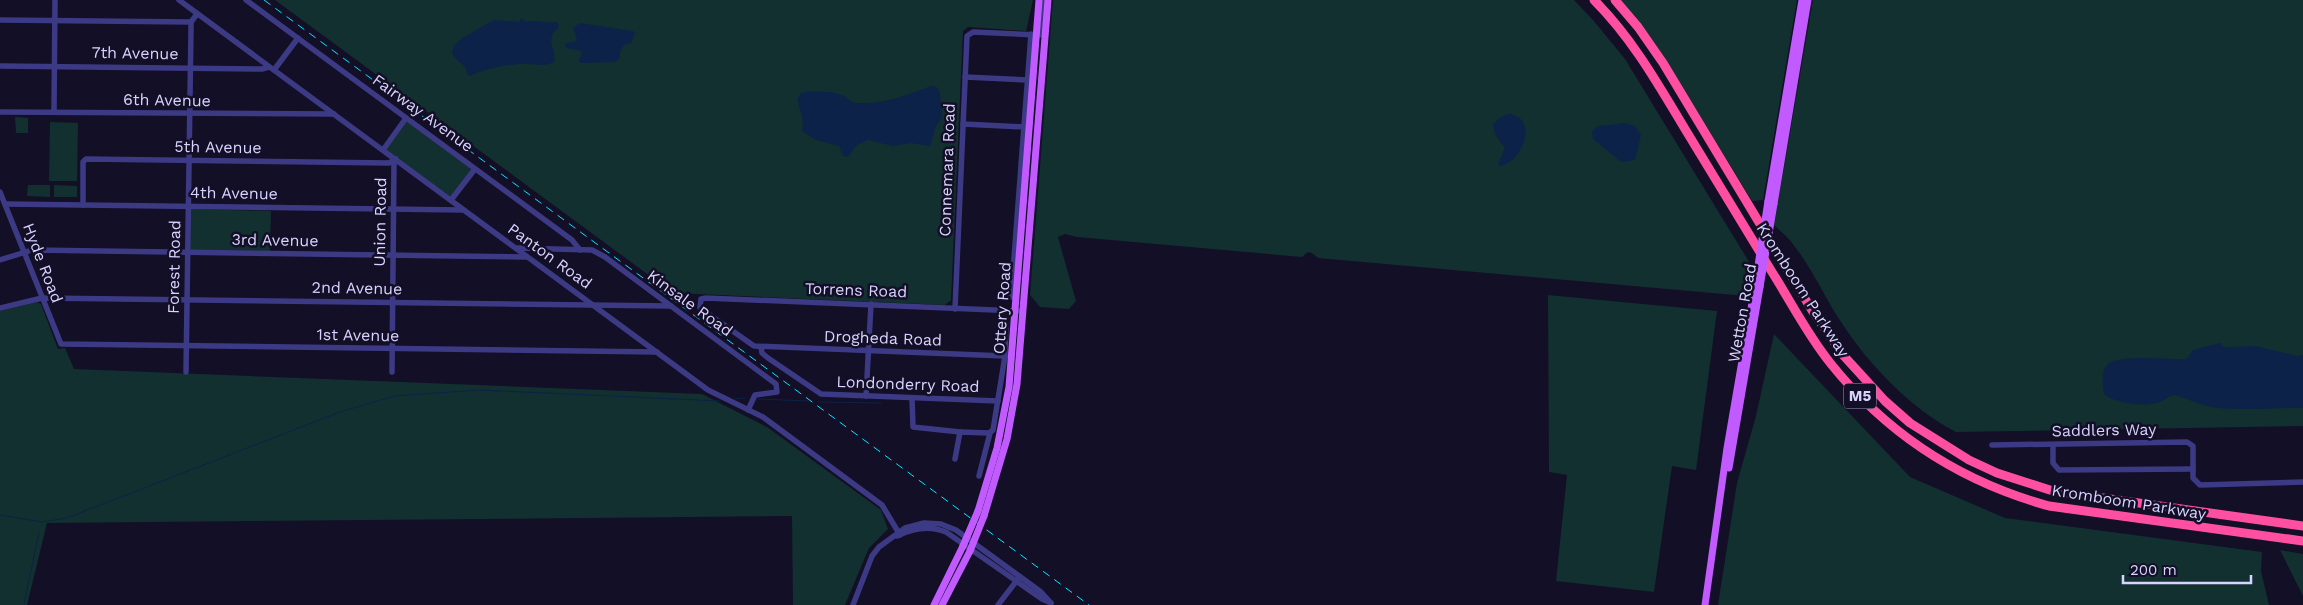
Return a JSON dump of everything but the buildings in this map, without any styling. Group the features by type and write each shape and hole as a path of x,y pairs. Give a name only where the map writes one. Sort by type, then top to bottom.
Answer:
{"highway":[{"name":"Kromboom Parkway","path":"1594,0 1636,50 1825,356 1854,390 1898,432 1927,453 1960,472 1991,486 2042,504 2086,512 2303,542"},
{"name":"Kromboom Parkway","path":"1615,0 1638,27 1663,63 1813,312 1843,355 1885,402 1910,423 1969,460 1997,473 2053,491 2303,526"}],"main road":[{"name":"Ottery Road","path":"942,605 984,516 996,482 1010,424 1018,375 1019,311 1033,36 1039,0"},
{"name":"Ottery Road","path":"934,605 967,549 989,478 1003,421 1019,311 1046,0"},
{"name":"Wetton Road","path":"1706,605 1720,512 1727,448 1758,286 1802,0"},
{"name":"Wetton Road","path":"1771,203 1808,0"}],"street":[{"path":"54,112 55,0"},
{"name":"Panton Road","path":"179,0 708,390 766,419 882,505 899,533"},
{"name":"Fairway Avenue","path":"246,0 572,240 580,250"},
{"path":"1011,297 1033,36 1041,33 1046,0"},
{"path":"0,20 191,22 197,14"},
{"name":"Forest Road","path":"186,372 191,22"},
{"name":"Connemara Road","path":"955,309 968,34 973,32 1033,36"},
{"path":"272,68 298,38"},
{"name":"7th Avenue","path":"0,66 272,68"},
{"path":"965,77 1028,80"},
{"name":"6th Avenue","path":"0,112 334,114"},
{"path":"383,150 406,118"},
{"path":"963,124 1024,126"},
{"name":"5th Avenue","path":"83,205 85,159 389,163 395,160"},
{"name":"Union Road","path":"392,372 395,160"},
{"path":"451,200 475,169"},
{"name":"Hyde Road","path":"0,192 60,344"},
{"name":"4th Avenue","path":"0,211 6,207 83,205 464,210"},
{"name":"Kinsale Road","path":"516,248 598,252 778,387 775,393 755,395 748,410"},
{"name":"3rd Avenue","path":"0,260 32,250 527,257"},
{"name":"2nd Avenue","path":"0,308 42,298 671,306"},
{"name":"Torrens Road","path":"761,347 749,345 700,308 701,299 1019,311"},
{"path":"866,396 871,304"},
{"path":"604,313 608,305"},
{"path":"979,476 990,432 993,429 1005,356 1006,325"},
{"name":"1st Avenue","path":"60,344 657,352"},
{"name":"Drogheda Road","path":"761,347 1005,356"},
{"name":"Londonderry Road","path":"761,347 762,353 817,394 998,401"},
{"path":"912,398 911,422 914,427 960,432 990,432"},
{"path":"955,459 960,432"},
{"name":"Saddlers Way","path":"1992,445 2187,442 2193,446 2193,469"},
{"path":"2053,445 2053,463 2059,470 2193,469 2194,480 2203,486 2303,482"},
{"path":"853,605 874,552 892,532 893,521"},
{"path":"887,538 919,523 946,526 960,532 1018,578 1040,592 1052,604"},
{"path":"870,564 880,549 899,533"},
{"path":"998,605 1018,578"}],"green space":[{"path":"275,0 1033,0 1026,31 968,27 963,31 951,300 945,305 673,293"},
{"path":"1053,0 1574,0 1625,59 1751,265 1746,296 1318,258 1308,252 1302,257 1077,237 1065,234 1058,237 1076,301 1069,309 1040,307 1030,295"},
{"path":"1620,0 1797,0 1763,200 1752,201 1664,57"},
{"path":"1813,0 2303,0 2303,426 1956,432 1923,411 1907,398 1878,370 1852,338 1791,241 1774,225"},
{"path":"15,117 28,118 28,133 16,133"},
{"path":"406,118 475,169 451,200 383,150"},
{"path":"50,122 78,123 77,181 49,181"},
{"path":"28,185 50,185 50,197 27,196"},
{"path":"54,185 77,186 77,197 54,197"},
{"path":"191,209 271,211 270,251 190,250"},
{"path":"1548,295 1717,311 1696,470 1672,466 1654,592 1556,581 1567,475 1549,472"},
{"path":"37,302 41,304 58,349 65,348 74,369 702,394 767,427 881,510 888,529 869,548 845,605 793,605 792,516 47,523 27,605 0,605 0,311"},
{"path":"1774,334 1910,477 2005,518 2262,552 2261,571 2269,605 1718,605 1737,483 1756,416"},
{"path":"2280,550 2303,554 2303,596"}],"water":[{"path":"521,18 526,22 557,22 559,27 554,32 551,40 554,62 543,65 521,64 506,66 475,73 471,76 468,75 465,67 455,58 452,52 455,44 494,20 520,22"},
{"path":"580,23 633,31 635,33 631,43 624,45 619,59 615,62 582,63 578,61 582,54 581,51 566,48 565,44 577,40 573,28"},
{"path":"932,86 937,87 940,92 942,118 936,126 930,146 911,143 893,146 868,140 857,145 848,157 843,156 839,146 816,140 802,131 803,120 797,99 801,93 835,93 857,103 867,103 896,98"},
{"path":"1508,114 1517,116 1523,122 1525,139 1516,156 1509,163 1500,166 1498,164 1505,148 1495,134 1493,125 1499,118"},
{"path":"1625,123 1635,126 1641,135 1635,160 1621,162 1593,139 1592,131 1598,126"},
{"path":"2220,343 2224,347 2255,346 2298,356 2303,355 2303,408 2217,408 2174,395 2154,404 2139,404 2116,400 2104,394 2104,370 2108,364 2114,361 2133,358 2186,359 2193,350"}],"waterway":[{"path":"0,515 42,522 67,518 340,412 394,396 480,390 720,401"},
{"path":"735,399 745,398"},
{"path":"758,399 808,401"},
{"path":"819,402 881,403"},
{"path":"24,605 39,532"}],"railway":[{"path":"264,0 1089,605"}]}
